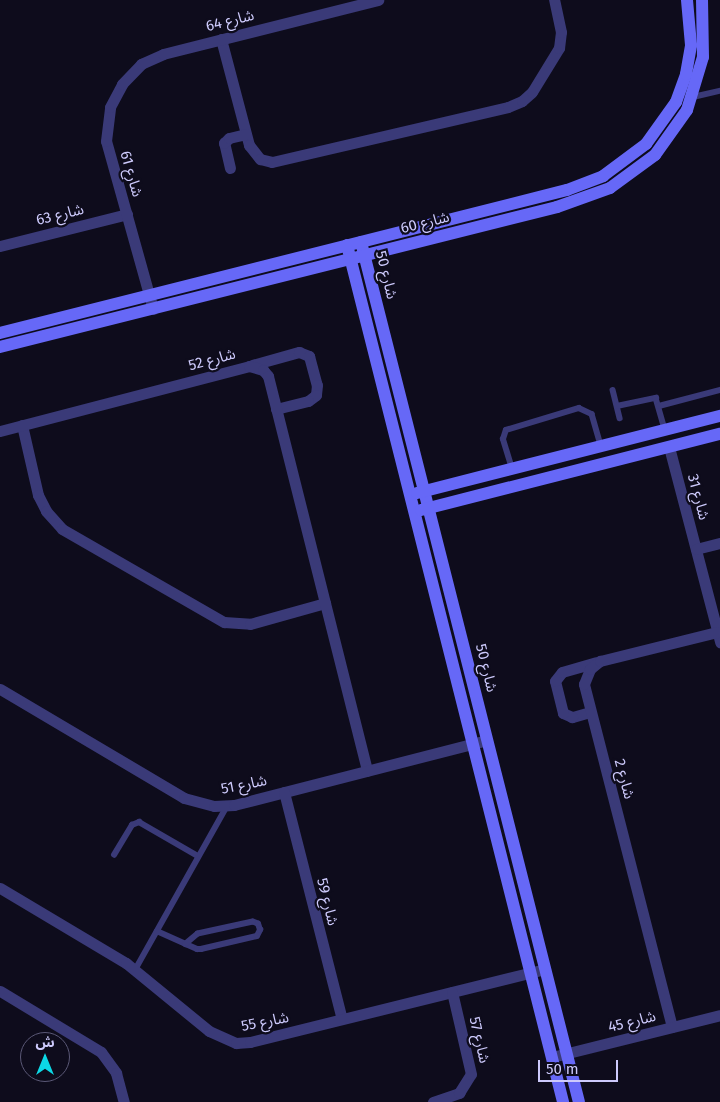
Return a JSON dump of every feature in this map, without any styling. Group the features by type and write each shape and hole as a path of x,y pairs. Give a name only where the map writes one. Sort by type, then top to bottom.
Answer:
{"street":[{"name":"شارع 64","path":"149,60 221,39 378,0"},
{"path":"221,39 246,134 255,155 272,162 515,105 532,92 559,48 561,32 554,0"},
{"name":"شارع 60","path":"0,332 567,190 603,176 627,161 662,125 682,88 691,45 687,0"},
{"name":"شارع 60","path":"0,348 557,207 610,188 633,174 659,150 680,122 693,97 704,50 702,0"},
{"name":"شارع 61","path":"149,60 122,84 113,99 106,124 106,141 153,309"},
{"path":"230,168 224,143 229,138 246,134"},
{"name":"شارع 63","path":"0,246 127,214"},
{"name":"شارع 50","path":"361,242 579,1102"},
{"name":"شارع 50","path":"347,245 563,1102"},
{"path":"249,366 299,352 309,356 317,385 316,394 308,402 276,410"},
{"name":"شارع 52","path":"0,431 249,366 266,372 367,771"},
{"path":"410,495 720,416"},
{"path":"22,425 42,503 62,529 224,622 250,624 324,603"},
{"path":"666,430 681,435 669,447"},
{"path":"666,430 653,441 669,447"},
{"path":"414,512 720,434"},
{"name":"شارع 31","path":"669,447 719,637"},
{"path":"696,549 720,543"},
{"path":"590,712 572,717 563,713 555,681 562,672 600,661 719,637"},
{"name":"شارع 2","path":"600,661 590,669 585,679 590,712 672,1027"},
{"name":"شارع 51","path":"0,688 184,798 206,805 227,806 488,740"},
{"name":"شارع 59","path":"284,792 342,1020"},
{"name":"شارع 55","path":"0,888 135,970 209,1031 229,1042 250,1042 546,969"},
{"path":"0,990 101,1052 116,1073 124,1102"},
{"name":"شارع 57","path":"432,1102 459,1093 471,1074 452,992"},
{"name":"شارع 45","path":"552,1057 720,1015"}],"lane":[{"path":"693,97 720,91"},
{"path":"613,390 620,418"},
{"path":"659,406 720,390"},
{"path":"617,406 654,397 659,406 666,430"},
{"path":"512,469 503,440 509,427 579,408 592,414 601,446"},
{"path":"135,970 227,806"},
{"path":"114,855 132,825 138,822 198,856"},
{"path":"156,931 186,944 205,949 257,936 260,930 258,924 253,922 198,934 186,944"}]}
